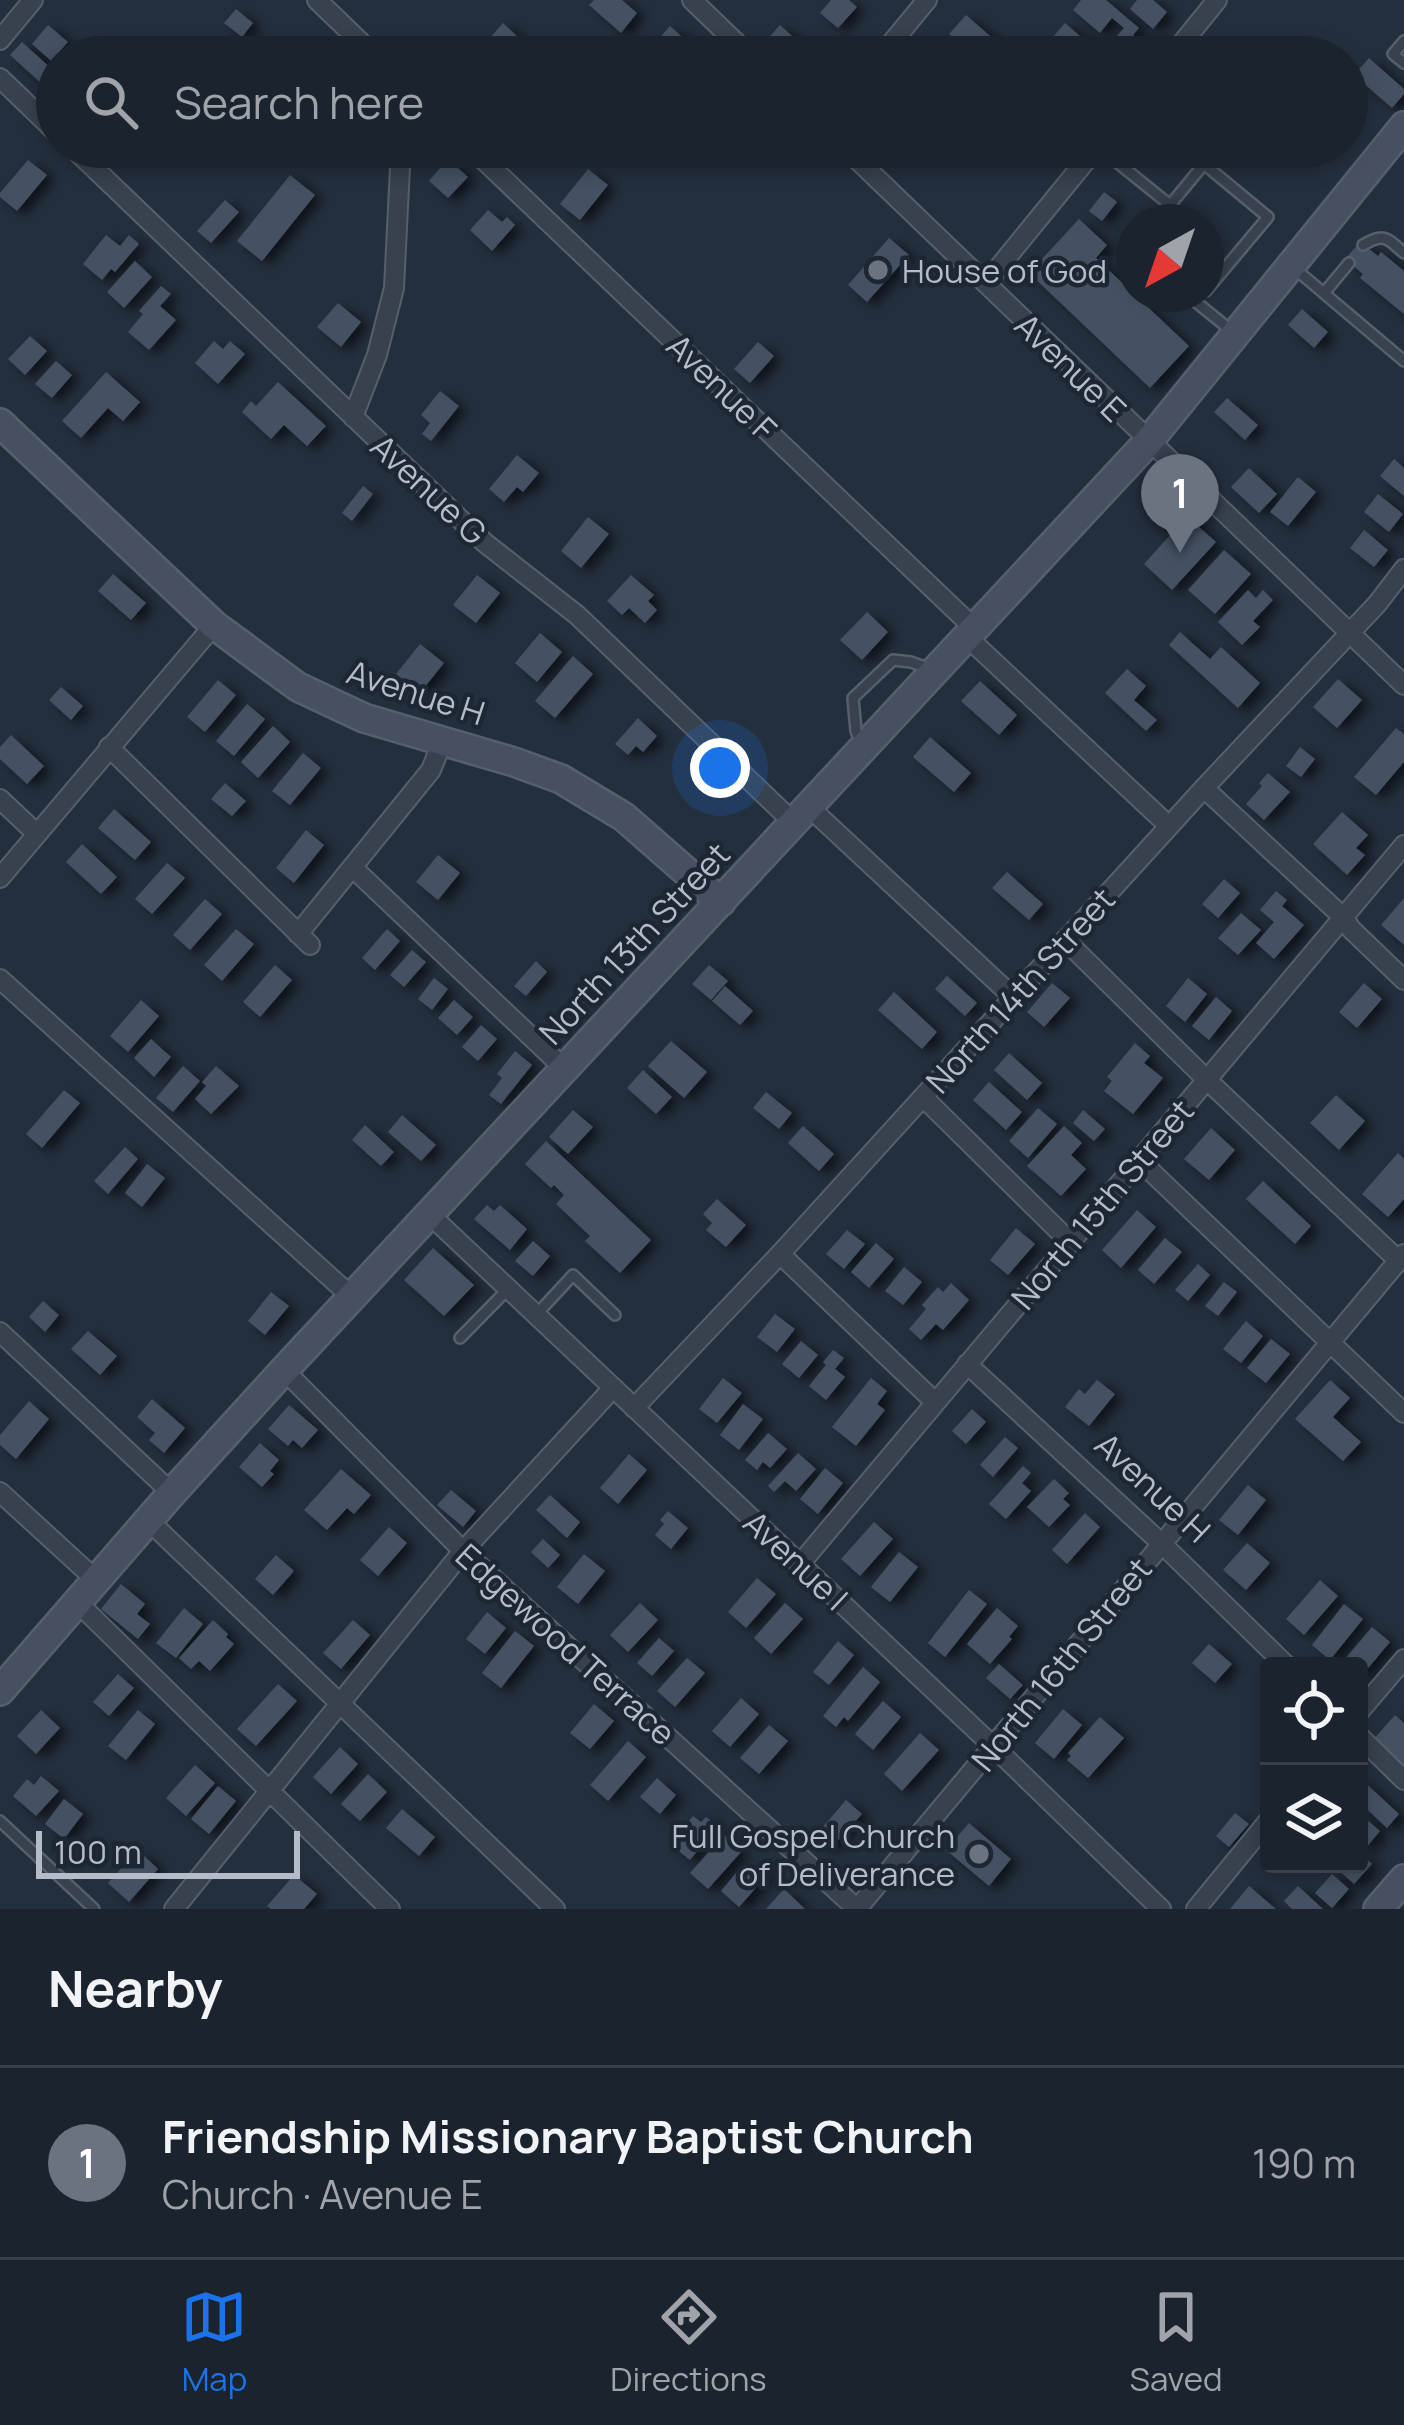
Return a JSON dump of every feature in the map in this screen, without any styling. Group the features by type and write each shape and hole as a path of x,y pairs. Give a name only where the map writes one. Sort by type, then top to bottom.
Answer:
{"street":[{"path":"0,40 33,0"},
{"path":"316,0 354,36"},
{"path":"692,0 729,36"},
{"path":"897,36 927,0"},
{"path":"1188,36 1217,0"},
{"path":"0,78 36,113"},
{"name":"North 13th Street","path":"0,1690 428,1213 1148,442 1404,126"},
{"name":"Avenue G","path":"94,168 485,543 577,615 1013,997"},
{"path":"352,417 377,355 394,288 400,168"},
{"name":"Avenue F","path":"492,168 1169,826"},
{"name":"Avenue E","path":"866,168 1404,685"},
{"path":"986,283 1081,168"},
{"name":"Avenue H","path":"0,424 214,625 298,687 364,718 561,779 624,817 721,902"},
{"name":"North 14th Street","path":"634,1408 1404,569"},
{"path":"0,878 214,625"},
{"path":"109,747 304,939 352,868 431,770 443,740"},
{"path":"1204,788 1404,980"},
{"path":"0,799 37,834"},
{"name":"North 15th Street","path":"800,1564 1404,845"},
{"path":"352,868 565,1069"},
{"path":"1065,940 1207,1080 1401,1257"},
{"path":"0,979 352,1297"},
{"path":"923,1097 1069,1241"},
{"path":"1139,1160 1404,1413"},
{"name":"Avenue I","path":"428,1213 1161,1909"},
{"path":"780,1254 935,1402"},
{"name":"North 16th Street","path":"857,1909 1401,1257"},
{"path":"0,1332 172,1493"},
{"name":"Avenue H","path":"967,1364 1278,1657"},
{"name":"Edgewood Terrace","path":"284,1370 463,1551 857,1909"},
{"path":"173,1909 463,1551 613,1388"},
{"path":"0,1492 96,1580"},
{"path":"148,1520 555,1909"},
{"path":"76,1602 390,1909"},
{"path":"1368,1701 1404,1659"},
{"path":"1368,1745 1404,1780"},
{"path":"1196,1909 1260,1831"},
{"path":"1378,1909 1404,1879"},
{"path":"358,1909 372,1893"}],"lane":[{"path":"1404,41 1393,54 1404,63"},
{"path":"1124,168 1169,204"},
{"path":"1171,204 1201,168"},
{"path":"1209,168 1268,217 1224,270"},
{"path":"1364,245 1377,236 1387,238 1404,253"},
{"path":"1324,293 1349,262"},
{"path":"1292,266 1401,354"},
{"path":"1217,312 1237,334"},
{"path":"864,747 856,731 853,698 893,661 935,670"},
{"path":"536,1316 573,1275 615,1315"},
{"path":"460,1338 508,1288"},
{"path":"0,1821 94,1909"}],"building":[{"path":"594,0 622,0 637,13 621,33 589,5"},
{"path":"831,0 849,0 857,7 838,28 820,13"},
{"path":"1081,0 1106,0 1139,28 1134,36 1117,36 1124,28 1112,18 1100,33 1073,10"},
{"path":"1137,0 1153,0 1167,12 1153,29 1130,9"},
{"path":"236,9 253,23 241,36 224,23"},
{"path":"966,15 990,36 951,36"},
{"path":"503,23 517,36 492,36"},
{"path":"1065,23 1080,36 1054,36"},
{"path":"48,25 61,36 39,36"},
{"path":"780,25 792,36 770,36"},
{"path":"670,26 681,36 661,36"},
{"path":"22,42 36,55 36,79 10,55"},
{"path":"1368,59 1404,89 1392,108 1368,87"},
{"path":"28,160 47,175 17,211 0,193"},
{"path":"440,168 458,168 468,177 448,198 429,181"},
{"path":"588,169 608,185 580,220 560,204"},
{"path":"290,175 315,195 262,261 237,241"},
{"path":"1104,192 1117,202 1102,221 1089,211"},
{"path":"225,200 239,212 211,243 197,231"},
{"path":"488,210 502,222 507,217 515,225 492,251 470,230"},
{"path":"1079,219 1107,245 1096,258 1116,277 1116,312 1153,312 1189,346 1150,388 1029,273"},
{"path":"106,235 120,246 129,235 139,244 102,280 83,264"},
{"name":"House of God","path":"889,238 909,255 867,302 848,285"},
{"path":"1360,242 1404,271 1404,314 1360,278 1363,274 1345,259"},
{"path":"135,261 152,277 124,308 107,292"},
{"path":"161,286 171,294 160,306 176,320 149,350 128,332"},
{"path":"338,303 361,322 341,347 317,327"},
{"path":"1302,309 1328,332 1314,348 1288,325"},
{"path":"30,336 47,351 25,375 8,359"},
{"path":"214,341 223,349 230,341 245,354 218,384 195,363"},
{"path":"758,342 774,356 750,383 734,369"},
{"path":"56,361 72,375 52,398 35,384"},
{"path":"106,372 140,402 123,421 108,408 81,438 62,421"},
{"path":"278,382 326,426 307,446 284,425 271,439 242,412 251,401 256,406"},
{"path":"440,391 459,406 431,441 422,434 430,423 421,415"},
{"path":"1227,398 1258,425 1245,440 1214,412"},
{"path":"517,455 539,473 523,492 517,487 504,502 489,489"},
{"path":"1394,459 1404,468 1404,496 1380,476"},
{"path":"1249,468 1277,494 1259,513 1231,487"},
{"path":"1298,477 1316,492 1288,526 1270,512"},
{"path":"363,486 373,494 352,521 342,513"},
{"path":"1378,494 1403,514 1389,532 1364,512"},
{"path":"1187,516 1216,542 1172,590 1144,564"},
{"path":"588,517 609,534 581,568 561,551"},
{"path":"1364,530 1388,550 1374,567 1350,548"},
{"path":"1224,550 1251,574 1215,614 1188,590"},
{"path":"113,574 146,603 131,620 98,591"},
{"path":"477,575 500,593 476,623 453,605"},
{"path":"631,575 654,595 648,601 657,610 645,623 629,608 622,615 607,601"},
{"path":"1248,590 1256,598 1263,590 1273,600 1253,621 1260,627 1242,645 1218,622"},
{"path":"867,612 888,632 862,660 840,640"},
{"path":"1180,632 1210,659 1221,647 1260,683 1238,708 1169,645"},
{"path":"540,633 562,652 537,682 515,663"},
{"path":"420,644 444,663 420,693 396,674"},
{"path":"573,656 593,674 555,718 535,701"},
{"path":"1127,669 1146,686 1134,700 1157,720 1146,731 1105,693"},
{"path":"1338,679 1362,700 1337,728 1313,707"},
{"path":"218,680 236,695 205,732 187,717"},
{"path":"980,681 1017,715 999,735 961,701"},
{"path":"61,687 83,706 71,720 49,700"},
{"path":"247,704 265,719 234,756 216,741"},
{"path":"638,718 657,736 643,752 636,746 628,755 615,744"},
{"path":"273,726 290,742 258,778 241,762"},
{"path":"1396,728 1404,734 1404,762 1376,795 1354,777"},
{"path":"11,735 44,766 27,784 0,759 0,747"},
{"path":"930,737 971,773 954,792 913,757"},
{"path":"1300,747 1315,759 1301,777 1286,766"},
{"path":"303,753 321,768 290,805 272,791"},
{"path":"1268,773 1290,792 1264,820 1246,804"},
{"path":"225,783 246,801 232,816 211,799"},
{"path":"114,809 151,842 135,860 98,828"},
{"path":"1342,812 1368,835 1356,848 1365,855 1347,875 1313,844"},
{"path":"306,830 324,845 294,883 276,868"},
{"path":"82,844 117,877 101,894 66,862"},
{"path":"438,855 460,873 438,900 416,882"},
{"path":"167,863 185,878 152,914 135,899"},
{"path":"1007,872 1043,904 1029,920 992,888"},
{"path":"1224,879 1240,893 1218,918 1202,904"},
{"path":"1276,891 1287,900 1282,906 1304,925 1274,959 1256,943 1274,922 1260,910"},
{"path":"1404,898 1404,945 1381,925"},
{"path":"205,899 222,914 190,950 173,935"},
{"path":"1241,913 1261,930 1238,955 1218,938"},
{"path":"236,929 254,944 222,981 204,965"},
{"path":"387,929 400,941 375,970 362,958"},
{"path":"412,950 426,962 404,987 390,975"},
{"path":"536,961 547,972 526,996 514,986"},
{"path":"275,965 292,980 260,1017 243,1002"},
{"path":"709,965 728,981 711,1000 692,984"},
{"path":"947,976 977,1003 965,1016 935,989"},
{"path":"434,978 448,989 432,1010 418,999"},
{"path":"1188,978 1207,994 1185,1022 1166,1006"},
{"path":"1052,983 1070,998 1044,1027 1027,1012"},
{"path":"1364,983 1382,999 1357,1028 1339,1012"},
{"path":"725,986 753,1011 740,1025 712,1001"},
{"path":"894,992 937,1032 922,1049 878,1010"},
{"path":"1216,997 1232,1011 1209,1040 1192,1026"},
{"path":"141,1000 159,1016 128,1052 110,1036"},
{"path":"454,1000 473,1017 457,1035 438,1018"},
{"path":"481,1025 497,1039 478,1061 462,1047"},
{"path":"151,1039 171,1057 154,1077 134,1058"},
{"path":"671,1041 707,1072 684,1098 648,1066"},
{"path":"1135,1043 1150,1056 1144,1063 1163,1078 1133,1114 1104,1091 1112,1081 1107,1077"},
{"path":"515,1051 532,1065 501,1104 489,1095 502,1078 497,1074"},
{"path":"1009,1053 1042,1083 1027,1100 994,1070"},
{"path":"183,1066 200,1081 173,1112 156,1098"},
{"path":"216,1066 239,1086 211,1114 195,1099"},
{"path":"643,1070 672,1097 656,1114 627,1088"},
{"path":"989,1082 1022,1112 1006,1130 973,1100"},
{"path":"64,1090 80,1103 42,1148 26,1134"},
{"path":"766,1092 792,1113 779,1129 753,1108"},
{"path":"1336,1095 1365,1121 1339,1150 1310,1123"},
{"path":"1038,1108 1057,1124 1028,1158 1009,1141"},
{"path":"573,1110 593,1127 568,1154 549,1137"},
{"path":"1083,1110 1105,1129 1094,1141 1073,1123"},
{"path":"402,1115 436,1145 421,1161 388,1132"},
{"path":"365,1125 394,1152 381,1166 352,1140"},
{"path":"803,1126 834,1154 819,1171 788,1143"},
{"path":"1064,1126 1082,1143 1071,1155 1086,1169 1061,1196 1027,1166"},
{"path":"1211,1128 1235,1150 1209,1180 1184,1159"},
{"path":"546,1141 651,1240 620,1273 585,1241 590,1236 556,1204 564,1195 525,1164"},
{"path":"125,1147 138,1159 108,1194 94,1181"},
{"path":"1398,1153 1404,1159 1404,1199 1388,1217 1362,1194"},
{"path":"147,1164 165,1178 142,1207 125,1193"},
{"path":"1263,1181 1311,1226 1295,1244 1246,1199"},
{"path":"717,1199 746,1225 726,1247 706,1230 712,1223 703,1214"},
{"path":"487,1205 494,1211 500,1205 527,1229 510,1250 474,1219"},
{"path":"1137,1210 1156,1227 1121,1268 1102,1250"},
{"path":"1016,1228 1035,1244 1008,1275 990,1260"},
{"path":"847,1230 865,1244 844,1269 826,1254"},
{"path":"1165,1238 1182,1252 1154,1284 1138,1270"},
{"path":"533,1241 550,1256 533,1276 515,1261"},
{"path":"876,1243 894,1259 869,1288 851,1272"},
{"path":"433,1248 474,1285 444,1316 404,1280"},
{"path":"1198,1264 1210,1275 1188,1301 1175,1290"},
{"path":"904,1267 922,1282 903,1305 885,1291"},
{"path":"1224,1282 1237,1292 1218,1316 1205,1306"},
{"path":"951,1283 969,1300 943,1330 936,1324 921,1340 909,1329 938,1287 943,1292"},
{"path":"271,1292 289,1306 265,1335 248,1321"},
{"path":"43,1301 59,1315 45,1332 29,1317"},
{"path":"775,1314 795,1329 777,1352 757,1337"},
{"path":"1246,1321 1263,1336 1241,1363 1223,1349"},
{"path":"88,1331 117,1356 100,1375 71,1349"},
{"path":"1271,1339 1290,1354 1266,1383 1247,1368"},
{"path":"801,1341 818,1355 799,1378 782,1364"},
{"path":"833,1350 844,1358 835,1369 845,1377 826,1400 809,1386"},
{"path":"723,1378 742,1393 717,1423 699,1409"},
{"path":"871,1378 887,1391 877,1404 885,1410 856,1446 832,1427"},
{"path":"1097,1380 1115,1394 1089,1426 1065,1407 1079,1389 1085,1394"},
{"path":"1330,1380 1350,1398 1333,1417 1361,1442 1343,1461 1295,1419"},
{"path":"152,1399 185,1428 164,1453 149,1440 155,1433 137,1417"},
{"path":"29,1401 49,1419 16,1459 0,1445 0,1435"},
{"path":"743,1404 763,1419 739,1450 720,1435"},
{"path":"289,1405 318,1430 302,1448 293,1440 288,1446 268,1429"},
{"path":"972,1409 986,1422 966,1444 952,1431"},
{"path":"768,1433 787,1449 770,1468 763,1462 757,1470 745,1460"},
{"path":"1005,1437 1018,1448 993,1477 980,1465"},
{"path":"260,1443 279,1460 262,1487 239,1467"},
{"path":"798,1453 816,1469 796,1491 785,1481 774,1492 768,1486"},
{"path":"629,1454 647,1470 618,1504 600,1488"},
{"path":"1023,1466 1031,1473 1022,1483 1031,1491 1006,1519 989,1504"},
{"path":"825,1468 843,1483 818,1514 800,1499"},
{"path":"341,1469 371,1495 354,1514 347,1508 327,1530 304,1510"},
{"path":"1054,1479 1069,1493 1063,1499 1070,1505 1049,1527 1027,1507"},
{"path":"1248,1485 1266,1500 1238,1535 1219,1520"},
{"path":"451,1490 476,1511 463,1527 437,1505"},
{"path":"550,1495 580,1522 567,1538 536,1510"},
{"path":"668,1511 688,1528 671,1549 655,1535"},
{"path":"1085,1513 1100,1527 1067,1564 1052,1550"},
{"path":"874,1522 893,1539 860,1576 841,1559"},
{"path":"389,1527 407,1543 378,1576 360,1560"},
{"path":"543,1539 560,1555 548,1568 531,1552"},
{"path":"1247,1543 1270,1563 1246,1590 1223,1570"},
{"path":"899,1552 918,1567 890,1602 871,1587"},
{"path":"584,1554 605,1571 578,1604 557,1587"},
{"path":"276,1555 294,1571 273,1595 255,1579"},
{"path":"757,1578 776,1594 746,1628 728,1612"},
{"path":"1320,1580 1338,1596 1304,1635 1286,1619"},
{"path":"121,1584 145,1604 137,1614 150,1624 138,1639 101,1609"},
{"path":"969,1590 987,1604 945,1657 928,1643"},
{"path":"640,1603 658,1620 628,1652 610,1635"},
{"path":"785,1603 803,1619 771,1654 754,1638"},
{"path":"1344,1604 1363,1619 1332,1657 1312,1645"},
{"path":"184,1608 203,1624 176,1658 156,1643"},
{"path":"997,1608 1018,1626 990,1664 967,1644"},
{"path":"487,1612 506,1628 485,1654 466,1639"},
{"path":"213,1620 234,1644 210,1671 199,1661 191,1669 179,1658"},
{"path":"353,1620 370,1635 341,1669 323,1653"},
{"path":"1372,1627 1390,1642 1368,1668 1368,1657 1347,1657"},
{"path":"515,1631 534,1646 501,1688 482,1673"},
{"path":"659,1638 674,1651 652,1676 637,1663"},
{"path":"838,1641 854,1655 829,1685 813,1672"},
{"path":"1209,1644 1232,1664 1215,1683 1192,1663"},
{"path":"687,1658 705,1673 675,1707 657,1691"},
{"path":"999,1664 1023,1685 1010,1699 986,1678"},
{"path":"863,1667 880,1682 848,1721 844,1717 836,1727 823,1716"},
{"path":"118,1674 134,1688 109,1716 93,1702"},
{"path":"278,1684 297,1701 256,1746 237,1729"},
{"path":"741,1698 759,1714 730,1747 712,1731"},
{"path":"883,1701 901,1717 873,1750 855,1734"},
{"path":"594,1704 614,1721 590,1749 570,1733"},
{"path":"1063,1709 1082,1725 1054,1759 1035,1743"},
{"path":"41,1710 60,1728 36,1754 17,1736"},
{"path":"138,1710 155,1724 126,1760 108,1746"},
{"path":"1395,1715 1404,1723 1404,1766 1373,1740"},
{"path":"1100,1717 1124,1738 1088,1778 1067,1760 1068,1753"},
{"path":"769,1725 788,1741 759,1774 740,1758"},
{"path":"920,1733 939,1750 902,1791 884,1774"},
{"path":"628,1741 646,1757 608,1801 590,1785"},
{"path":"340,1747 358,1764 331,1794 313,1777"},
{"path":"195,1765 215,1783 186,1816 166,1798"},
{"path":"368,1774 387,1792 360,1821 341,1804"},
{"path":"41,1776 59,1791 36,1816 13,1796 27,1779 34,1785"},
{"path":"657,1778 676,1795 660,1814 640,1797"},
{"path":"1368,1785 1399,1814 1387,1828 1368,1810"},
{"path":"218,1786 236,1801 209,1834 191,1819"},
{"path":"64,1799 83,1814 64,1839 45,1824"},
{"path":"846,1800 862,1814 830,1849 815,1836"},
{"path":"402,1809 435,1837 419,1856 386,1828"},
{"path":"1235,1813 1249,1824 1229,1847 1216,1836"},
{"path":"693,1816 701,1822 706,1817 718,1826 690,1860 670,1844"},
{"path":"1368,1821 1380,1831 1368,1845"},
{"name":"Full Gospel Church of Deliverance","path":"969,1823 1011,1859 989,1886 946,1850"},
{"path":"724,1835 742,1851 708,1889 690,1873"},
{"path":"138,1850 158,1869 129,1902 108,1883"},
{"path":"763,1866 770,1872 739,1907 721,1891 741,1867 753,1878"},
{"path":"1342,1873 1364,1873 1354,1884"},
{"path":"1332,1874 1349,1889 1332,1908 1315,1893"},
{"path":"294,1875 317,1894 304,1909 267,1906"},
{"path":"1249,1886 1276,1909 1230,1909"},
{"path":"1298,1886 1323,1909 1292,1909 1284,1901"},
{"path":"784,1889 805,1909 766,1909"}],"place":[{"name":"House of God","path":"878,270"},
{"name":"Friendship Missionary Baptist Church","path":"1180,553"},
{"name":"Full Gospel Church of Deliverance","path":"979,1854"}]}
